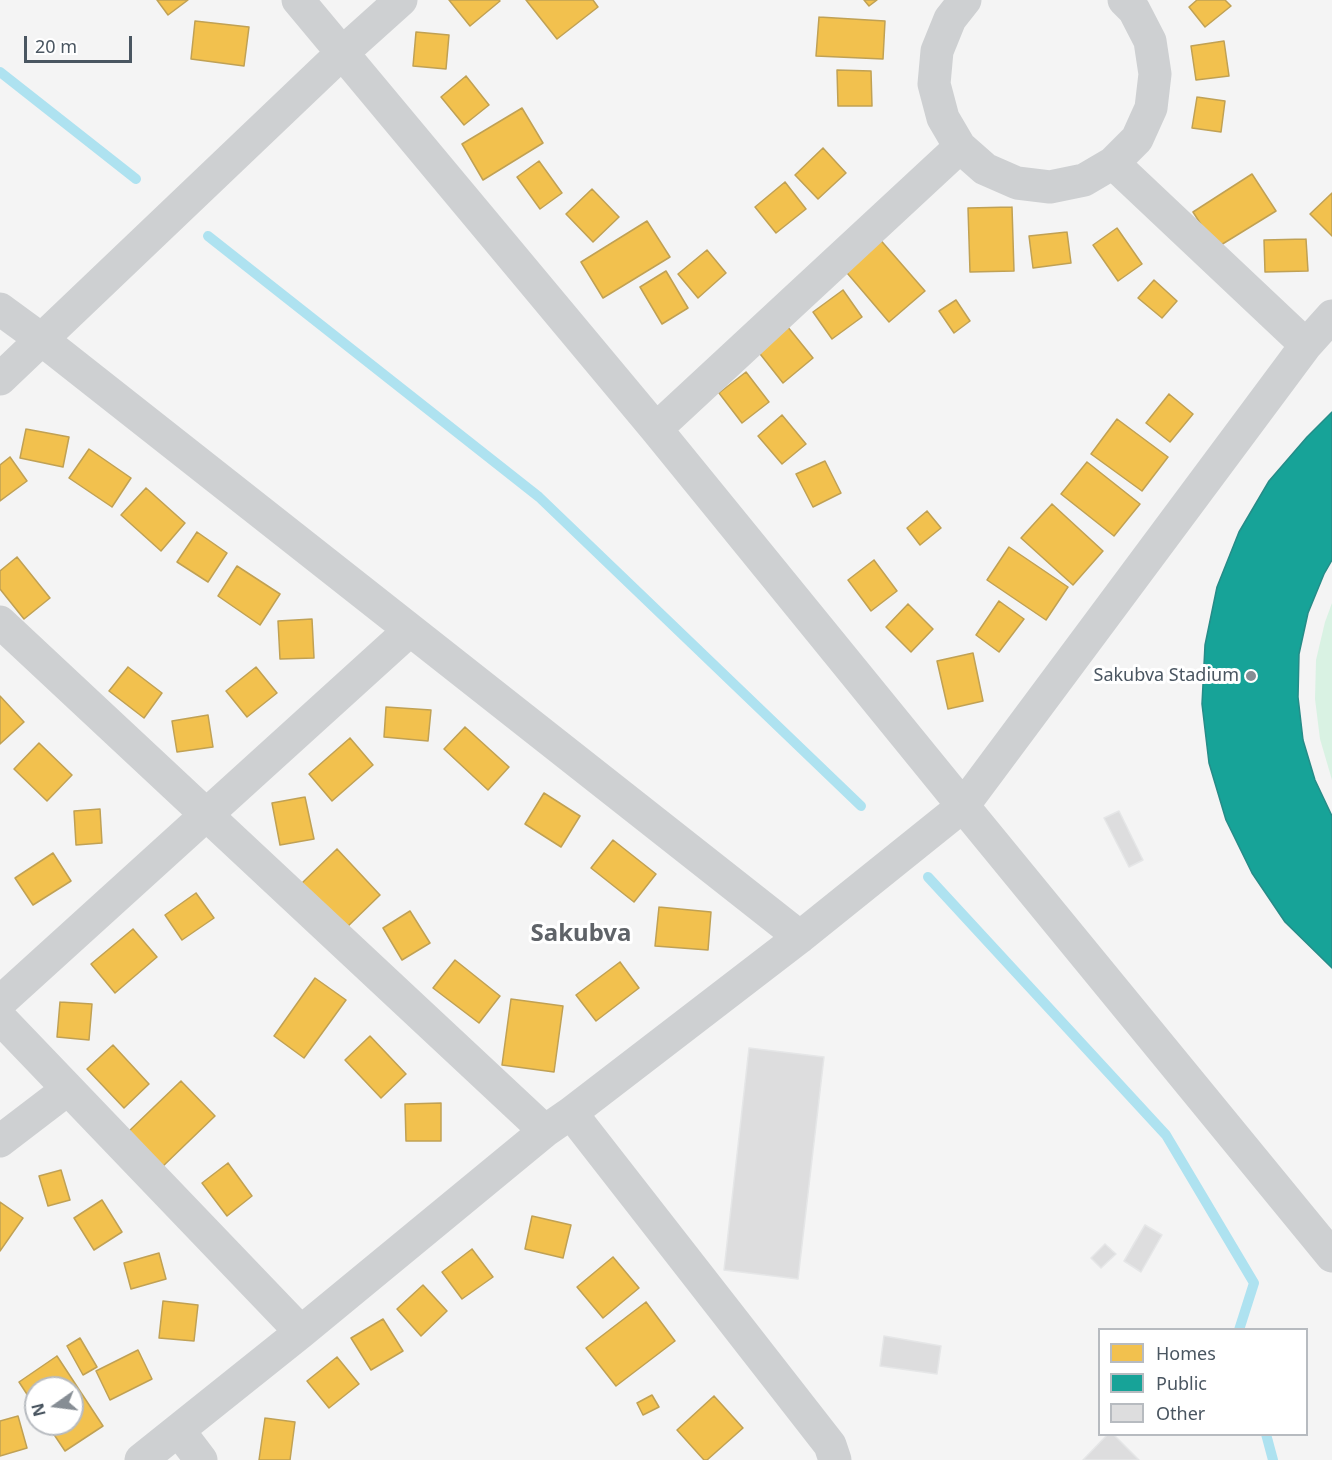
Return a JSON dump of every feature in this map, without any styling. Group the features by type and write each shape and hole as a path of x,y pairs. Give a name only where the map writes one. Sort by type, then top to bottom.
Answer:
{"street":[{"path":"298,0 656,429 1332,1256"},
{"path":"0,379 342,53 401,0"},
{"path":"965,0 950,19 937,51 934,84 943,118 960,147 985,169 1017,183 1050,187 1084,180 1113,163 1137,139 1151,108 1155,74 1150,40 1135,3"},
{"path":"656,429 960,147"},
{"path":"1113,163 1306,345"},
{"path":"0,309 800,937"},
{"path":"141,1460 545,1131 800,937 963,806 1306,345 1332,316"},
{"path":"0,622 545,1131"},
{"path":"0,1002 410,630"},
{"path":"0,1018 301,1332"},
{"path":"0,1141 68,1089"},
{"path":"571,1113 830,1444 835,1460"},
{"path":"179,1431 201,1460"}],"green space":[{"path":"1332,603 1332,780 1320,739 1315,699 1316,660"}],"building: Homes":[{"path":"157,0 188,0 168,15"},
{"path":"449,0 499,0 500,1 470,26"},
{"path":"526,0 593,0 598,7 557,39"},
{"path":"864,0 877,0 869,6"},
{"path":"1197,0 1225,0 1231,6 1205,27 1189,7"},
{"path":"819,17 885,21 883,59 816,56"},
{"path":"195,21 249,27 244,66 191,59"},
{"path":"416,32 449,35 446,69 413,66"},
{"path":"1224,41 1229,76 1196,80 1191,46"},
{"path":"837,70 871,71 872,106 838,106"},
{"path":"466,76 489,105 464,125 441,97"},
{"path":"1197,97 1225,101 1221,132 1192,128"},
{"path":"522,108 543,143 483,180 462,144"},
{"path":"823,148 846,173 818,199 795,175"},
{"path":"539,161 562,193 540,209 517,177"},
{"path":"1252,174 1276,211 1216,248 1193,212"},
{"path":"785,182 806,209 776,233 755,207"},
{"path":"592,189 619,217 593,242 566,214"},
{"path":"1332,193 1332,236 1310,214"},
{"path":"1012,207 1014,271 970,272 968,208"},
{"path":"647,221 670,257 603,298 581,262"},
{"path":"1117,228 1142,264 1118,281 1093,245"},
{"path":"1067,232 1071,263 1033,268 1029,236"},
{"path":"877,236 925,291 889,322 842,267"},
{"path":"1306,239 1308,271 1265,272 1264,240"},
{"path":"707,250 726,273 698,298 678,274"},
{"path":"666,271 688,308 662,324 640,287"},
{"path":"1154,280 1177,301 1162,318 1138,298"},
{"path":"843,290 862,317 832,339 813,312"},
{"path":"956,300 970,321 954,333 939,311"},
{"path":"787,326 813,358 783,383 757,350"},
{"path":"746,372 769,402 742,423 719,393"},
{"path":"1169,394 1193,414 1170,442 1146,423"},
{"path":"782,415 806,444 782,464 758,436"},
{"path":"1117,419 1168,457 1142,491 1091,454"},
{"path":"26,429 69,437 63,467 20,458"},
{"path":"89,449 131,478 112,507 69,478"},
{"path":"10,457 27,481 0,501 0,465"},
{"path":"825,461 841,493 813,507 796,474"},
{"path":"1087,462 1140,504 1114,536 1061,494"},
{"path":"146,488 185,523 161,551 121,515"},
{"path":"1052,504 1103,551 1073,585 1021,538"},
{"path":"927,511 941,528 920,545 907,528"},
{"path":"197,532 227,553 208,582 177,562"},
{"path":"1009,547 1068,587 1046,620 987,580"},
{"path":"17,557 50,598 24,619 0,589 0,571"},
{"path":"874,560 897,591 871,611 848,580"},
{"path":"237,566 280,594 260,625 218,596"},
{"path":"999,601 1024,619 999,652 976,635"},
{"path":"908,604 933,629 911,652 886,627"},
{"path":"312,619 314,658 280,659 278,621"},
{"path":"973,653 983,701 948,709 937,661"},
{"path":"128,667 162,693 144,718 109,691"},
{"path":"256,667 277,693 247,717 226,691"},
{"path":"0,696 24,722 0,744"},
{"path":"386,707 431,710 428,741 384,737"},
{"path":"208,715 213,747 177,752 172,721"},
{"path":"465,727 509,767 488,790 444,749"},
{"path":"350,738 373,765 332,801 309,774"},
{"path":"39,743 72,775 47,801 14,769"},
{"path":"544,793 580,816 561,847 525,824"},
{"path":"305,797 314,839 280,845 272,803"},
{"path":"100,809 102,843 76,845 74,811"},
{"path":"613,840 656,874 634,902 591,868"},
{"path":"337,849 380,895 344,930 301,884"},
{"path":"53,853 71,881 33,905 15,878"},
{"path":"196,893 214,918 182,940 165,915"},
{"path":"659,907 711,912 708,950 655,946"},
{"path":"410,911 430,943 402,960 383,928"},
{"path":"133,929 157,957 115,993 91,964"},
{"path":"455,960 500,996 479,1023 433,988"},
{"path":"620,962 639,988 596,1021 576,995"},
{"path":"315,978 346,1000 304,1058 274,1036"},
{"path":"511,999 563,1006 554,1072 502,1065"},
{"path":"60,1002 92,1004 89,1040 57,1037"},
{"path":"370,1036 406,1074 381,1098 345,1060"},
{"path":"113,1045 149,1084 124,1108 87,1069"},
{"path":"181,1081 215,1116 160,1169 127,1133"},
{"path":"441,1103 441,1141 406,1141 405,1104"},
{"path":"228,1163 252,1196 227,1216 202,1183"},
{"path":"61,1170 70,1200 48,1206 39,1176"},
{"path":"102,1200 122,1232 94,1250 74,1218"},
{"path":"0,1202 23,1218 0,1251"},
{"path":"532,1216 571,1225 563,1258 525,1249"},
{"path":"472,1249 493,1277 462,1299 442,1272"},
{"path":"159,1253 166,1279 131,1289 124,1263"},
{"path":"613,1257 639,1288 603,1318 577,1287"},
{"path":"423,1285 447,1311 421,1336 397,1309"},
{"path":"163,1301 198,1305 194,1341 159,1338"},
{"path":"646,1302 675,1341 616,1386 586,1348"},
{"path":"383,1319 403,1351 371,1370 351,1338"},
{"path":"80,1338 97,1367 83,1375 67,1346"},
{"path":"138,1350 152,1379 110,1400 96,1371"},
{"path":"57,1356 70,1376 28,1376"},
{"path":"337,1357 359,1384 329,1408 307,1381"},
{"path":"24,1379 24,1390 19,1382"},
{"path":"652,1395 659,1407 643,1415 637,1403"},
{"path":"714,1396 743,1428 707,1460 704,1460 677,1430"},
{"path":"84,1397 103,1426 65,1451 55,1436 84,1436"},
{"path":"18,1416 27,1448 0,1456 0,1421"},
{"path":"265,1418 295,1422 290,1460 259,1460"}],"building: Public":[{"name":"Sakubva Stadium","path":"1332,412 1332,560 1308,613 1299,654 1298,697 1303,740 1315,780 1332,816 1332,968 1285,922 1252,873 1226,820 1209,763 1202,704 1205,645 1217,587 1239,532 1269,481"}],"building: Other":[{"path":"1119,811 1143,860 1129,867 1104,818"},
{"path":"749,1048 824,1057 798,1279 724,1270"},
{"path":"1145,1225 1162,1235 1141,1272 1124,1261"},
{"path":"1105,1244 1116,1254 1101,1268 1091,1258"},
{"path":"884,1336 941,1346 937,1374 880,1366"},
{"path":"1106,1436 1115,1436 1139,1460 1083,1460"}],"waterway":[{"path":"0,72 136,179"},
{"path":"208,236 539,497 861,806"},
{"path":"928,877 1166,1135 1254,1283 1240,1328"},
{"path":"1267,1436 1273,1460"}],"place":[{"name":"Sakubva Stadium","path":"1251,676"}],"district":[{"name":"Sakubva","path":"581,934"}]}
